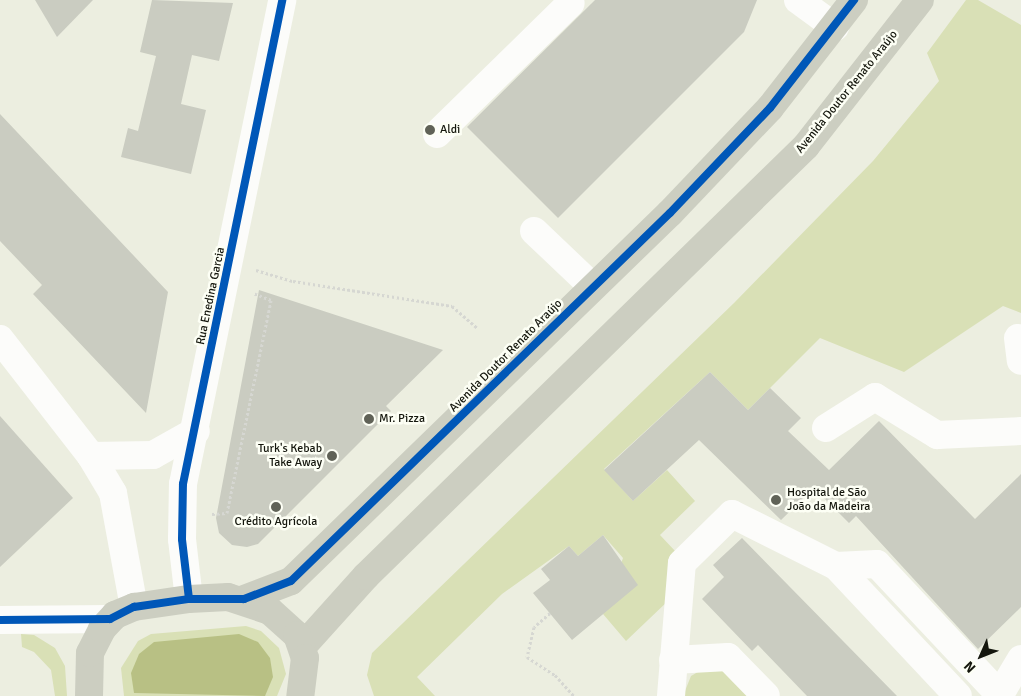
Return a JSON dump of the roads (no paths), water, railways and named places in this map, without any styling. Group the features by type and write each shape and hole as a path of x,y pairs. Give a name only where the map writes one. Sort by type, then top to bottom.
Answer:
{"main road":[{"name":"Avenida Doutor Renato Araújo","path":"110,619 134,607 189,599 244,599 291,581 592,286 770,108 835,27 854,0"},
{"name":"Avenida Doutor Renato Araújo","path":"303,646 366,576 806,146 920,0"},
{"path":"244,599 288,625 303,646 304,694"},
{"path":"88,696 90,653 110,619"}],"street":[{"name":"Rua Enedina Garcia","path":"189,599 182,539 183,493 282,0"},
{"path":"798,0 835,27"},
{"path":"437,134 571,4"},
{"path":"534,230 592,286"},
{"path":"0,339 91,456 113,493 134,607"},
{"path":"826,428 875,397 937,435 1021,431"},
{"path":"91,456 153,455 196,430"},
{"path":"672,696 673,660 682,562 732,514 836,566 958,696"},
{"path":"836,566 877,564 999,695 1021,659"},
{"path":"0,620 110,619"},
{"path":"673,660 728,657 766,696"}],"place":[{"name":"Aldi","path":"430,130"},
{"name":"Mr. Pizza","path":"369,419"},
{"name":"Turk's Kebab Take Away","path":"332,456"},
{"name":"Hospital de São João da Madeira","path":"776,500"},
{"name":"Crédito Agrícola","path":"276,507"}]}
